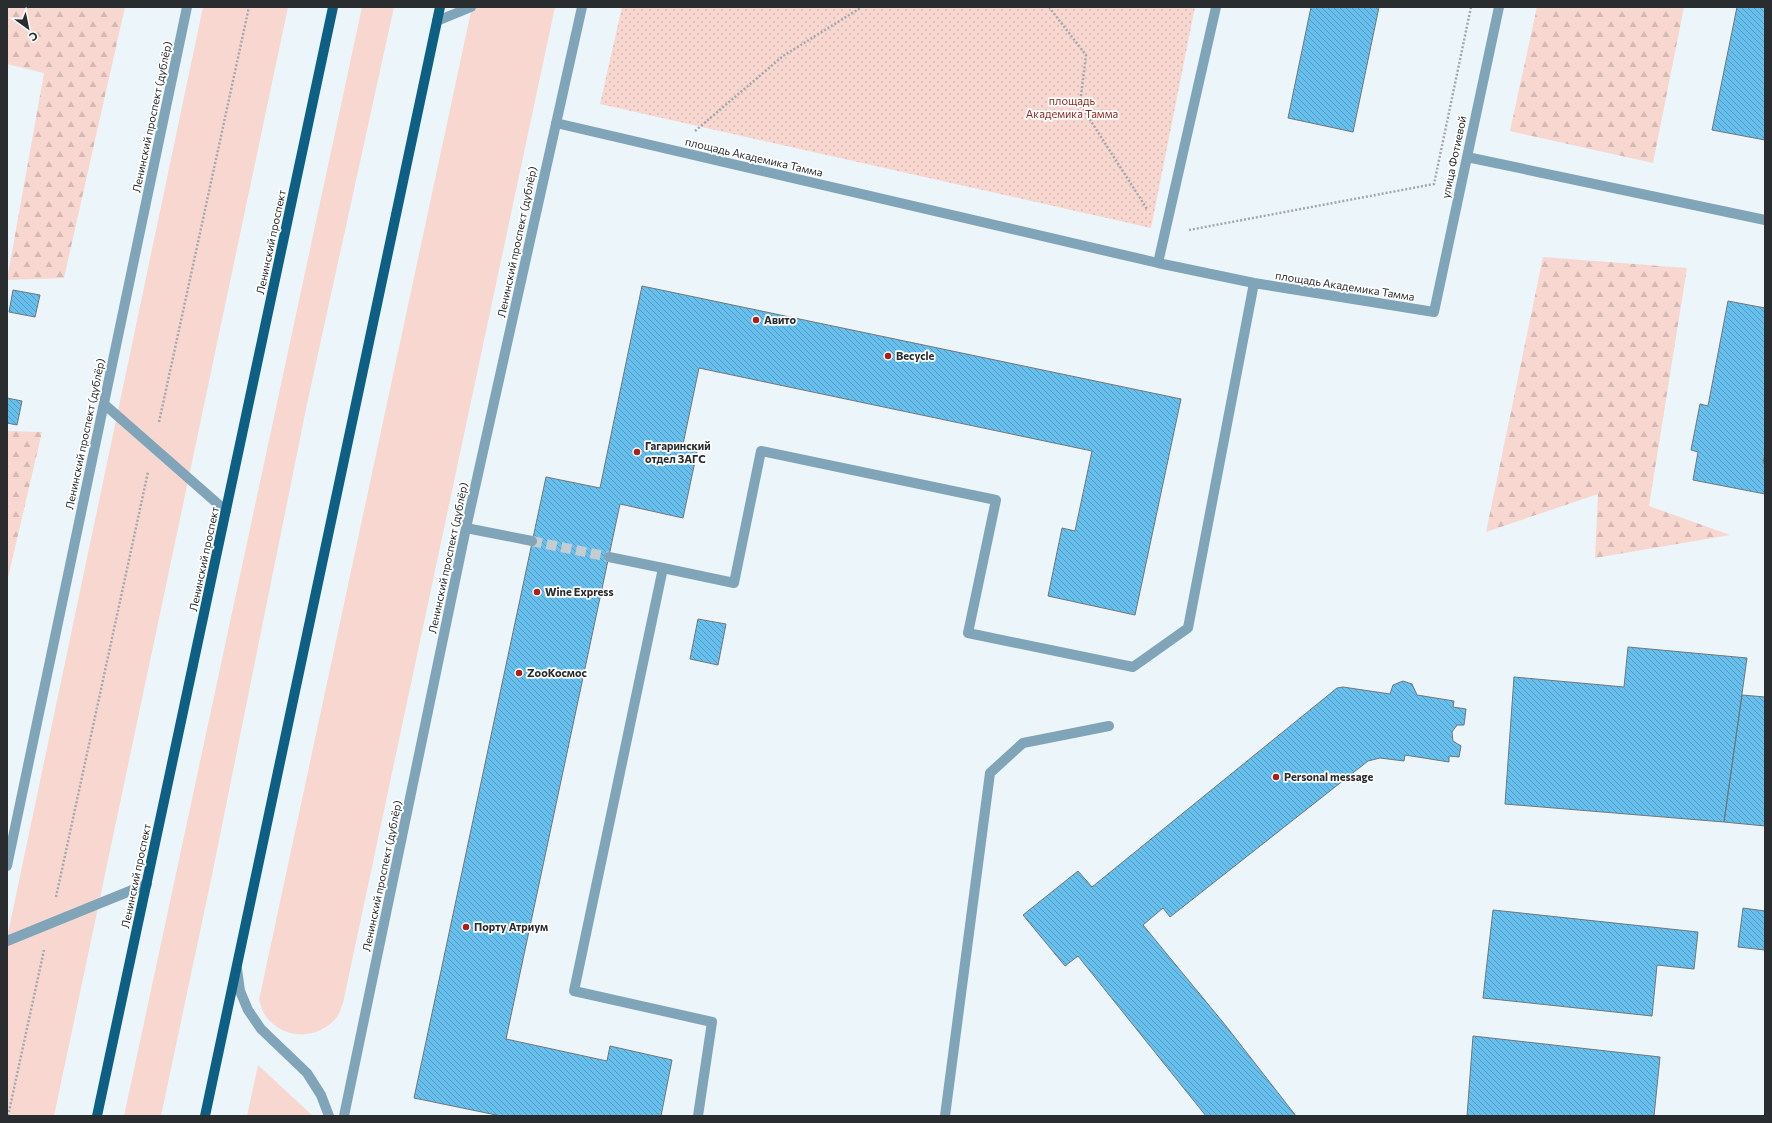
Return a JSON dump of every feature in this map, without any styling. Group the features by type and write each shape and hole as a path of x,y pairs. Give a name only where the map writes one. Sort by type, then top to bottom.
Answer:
{"main road":[{"name":"Ленинский проспект","path":"97,1116 333,7"},
{"path":"204,1116 440,7"}],"street":[{"name":"Ленинский проспект (дублёр)","path":"7,866 187,7"},
{"path":"437,21 471,7"},
{"name":"Ленинский проспект (дублёр)","path":"344,1116 466,528 582,7"},
{"path":"1158,263 1163,235 1216,7"},
{"name":"улица Фотиевой","path":"1434,312 1498,7"},
{"name":"площадь Академика Тамма","path":"556,123 1158,263 1254,283 1434,312"},
{"path":"1467,157 1765,220"},
{"path":"609,557 734,583 761,451 996,500 968,633 1133,667 1188,628 1254,283"},
{"path":"104,404 226,511"},
{"path":"466,528 532,541"},
{"path":"663,568 574,991 712,1022 698,1116"},
{"path":"945,1116 990,773 1023,743 1109,726"},
{"path":"7,941 147,884"},
{"path":"236,965 240,991 248,1010 261,1029 307,1073 321,1095 329,1116"}],"path":[{"path":"8,1116 249,7"},
{"path":"718,112 783,56 862,7"},
{"path":"1049,7 1086,55 1080,104 1163,235 1434,184 1471,7"}],"green space":[{"path":"7,7 125,7 64,278 7,280 44,73 7,64"},
{"path":"203,7 288,7 54,1116 7,1116 7,938"},
{"path":"362,7 394,7 307,404 212,875 161,1116 124,1116"},
{"path":"472,7 555,7 343,1003 339,1014 329,1025 310,1034 290,1033 272,1023 262,1010 259,1000"},
{"name":"площадь Академика Тамма","path":"622,7 1195,7 1151,228 600,104"},
{"path":"1537,7 1684,7 1653,163 1510,131"},
{"path":"1543,257 1687,268 1649,506 1730,535 1595,558 1598,494 1486,532"},
{"path":"7,431 42,432 7,582"},
{"path":"258,1065 313,1116 247,1116"}],"building":[{"path":"1311,7 1379,7 1353,132 1288,118"},
{"path":"1737,7 1765,7 1765,140 1712,130"},
{"path":"642,286 1181,399 1135,615 1048,596 1062,528 1075,531 1092,451 699,368 682,449 697,452 683,518 620,504 506,1039 607,1061 610,1046 672,1060 661,1116 501,1116 414,1098 546,477 600,488"},
{"path":"13,290 40,295 35,317 9,312"},
{"path":"1728,301 1765,308 1765,454 1763,463 1765,463 1765,494 1693,480 1698,452 1691,450 1700,404 1708,406"},
{"path":"7,398 22,401 17,425 7,423"},
{"path":"698,619 726,624 718,665 690,659"},
{"path":"1628,647 1747,658 1724,822 1505,804 1514,677 1624,687"},
{"path":"1403,681 1412,684 1417,695 1454,701 1453,707 1466,709 1464,725 1457,725 1452,732 1453,741 1461,746 1459,757 1449,756 1449,762 1405,755 1404,761 1380,758 1368,761 1170,917 1163,908 1143,925 1226,1026 1296,1116 1206,1116 1078,956 1065,966 1023,915 1078,871 1092,887 1337,688 1343,687 1390,694 1393,685"},
{"path":"1742,695 1765,697 1765,826 1724,822"},
{"path":"1743,908 1765,911 1765,950 1738,947"},
{"path":"1493,910 1698,932 1694,969 1657,965 1652,1016 1483,998"},
{"path":"1473,1036 1660,1057 1654,1116 1467,1116"}],"tunnel":[{"path":"532,541 609,557"}],"place":[{"name":"Авито","path":"756,320"},
{"name":"Becycle","path":"888,356"},
{"name":"Гагаринский отдел ЗАГС","path":"637,452"},
{"name":"Wine Express","path":"537,592"},
{"name":"ZooКосмос","path":"519,673"},
{"name":"Personal message","path":"1276,777"},
{"name":"Порту Атриум","path":"466,927"}]}
